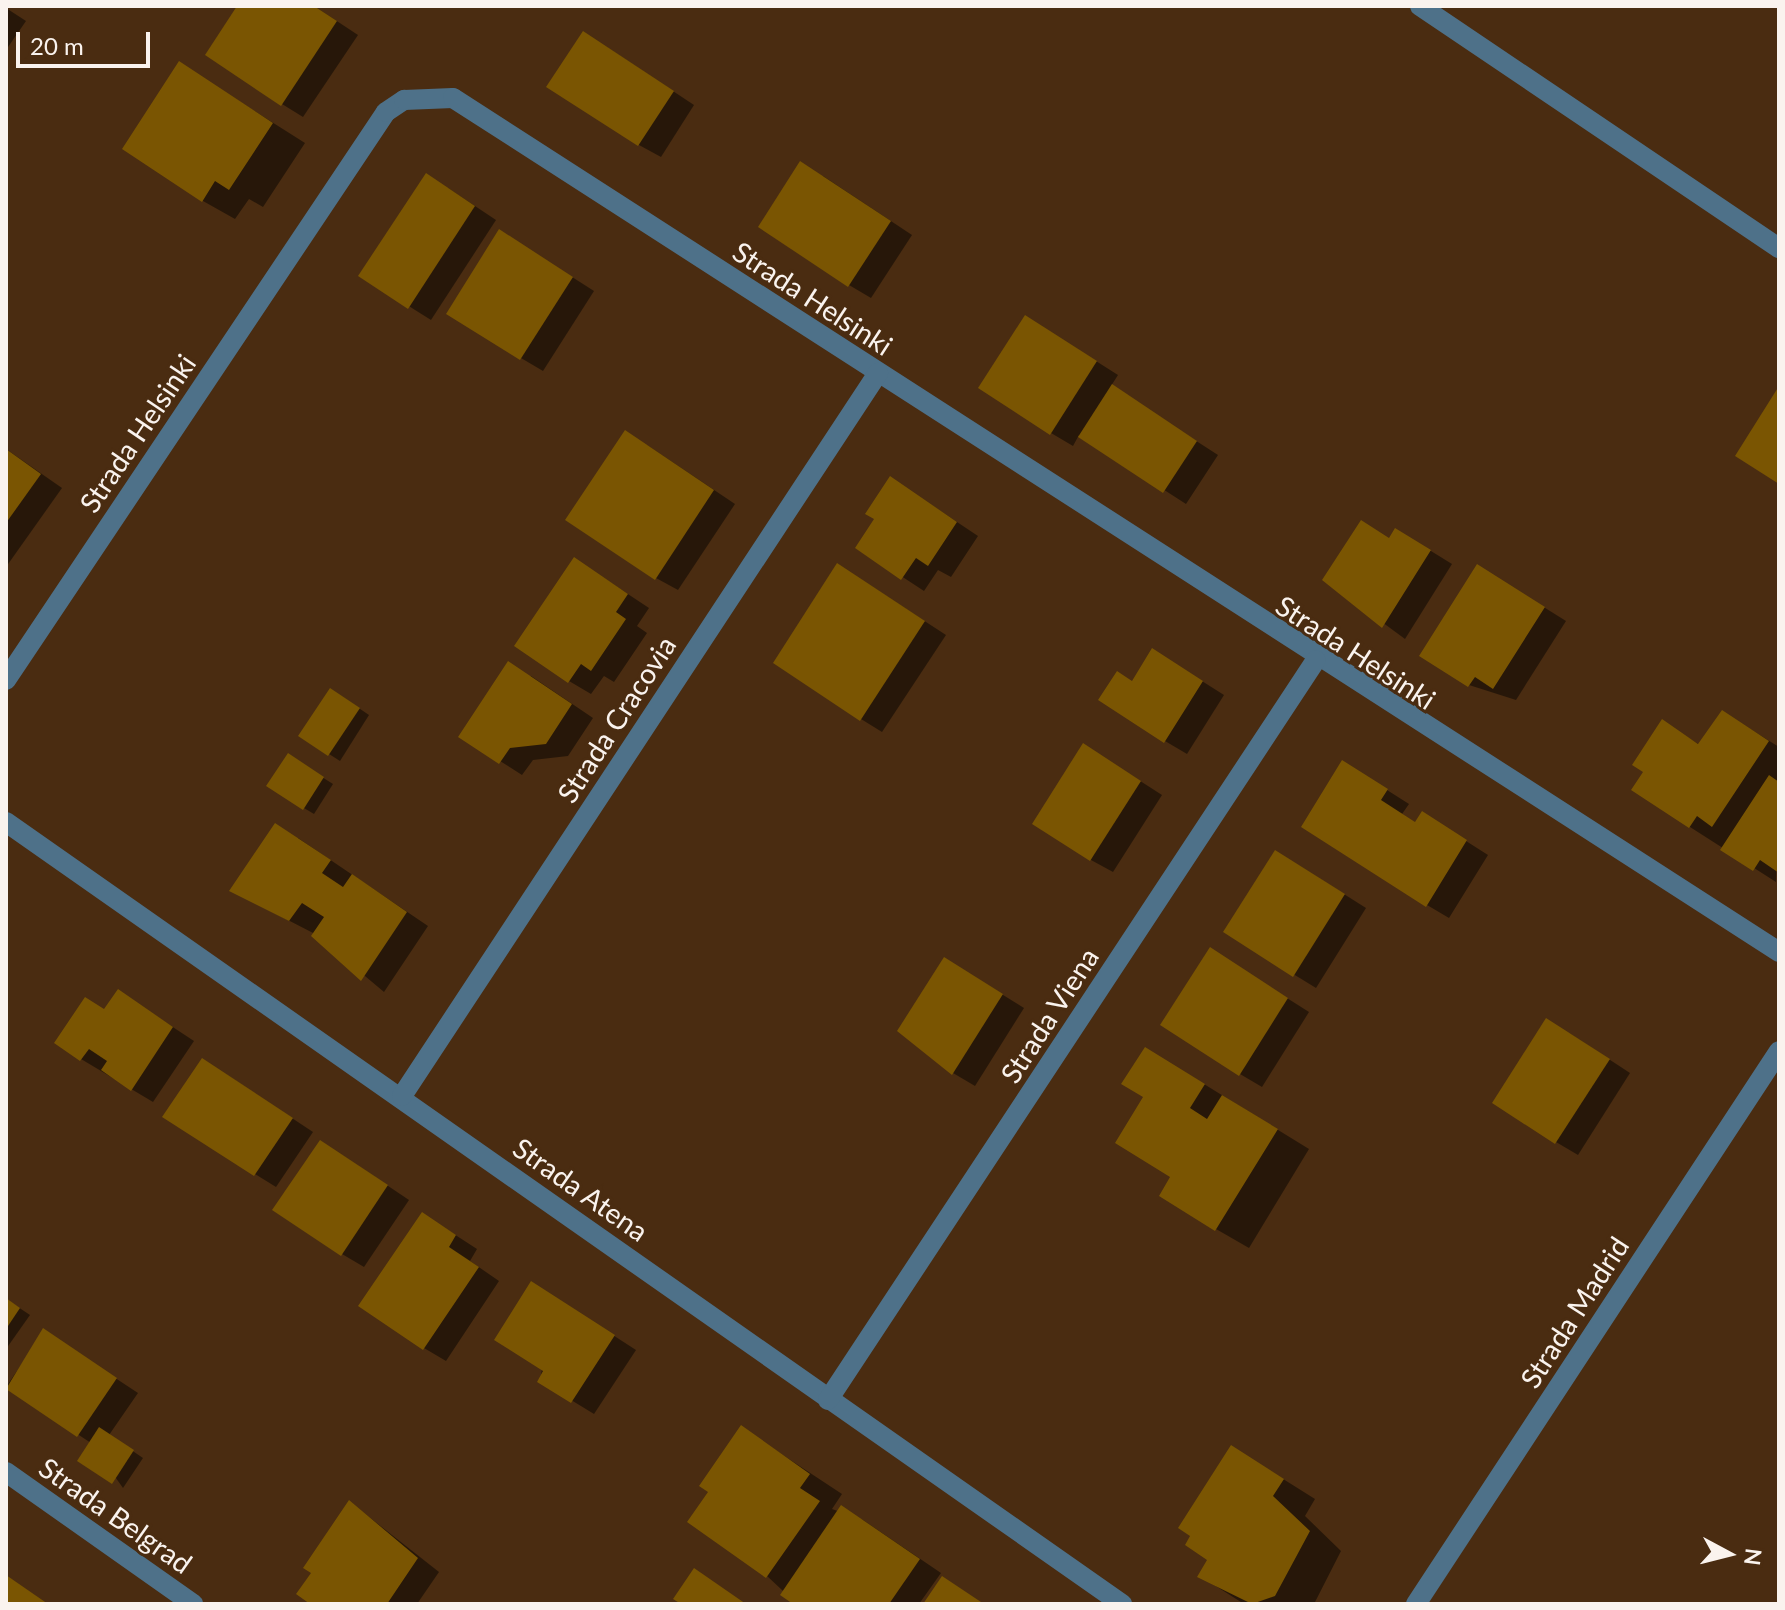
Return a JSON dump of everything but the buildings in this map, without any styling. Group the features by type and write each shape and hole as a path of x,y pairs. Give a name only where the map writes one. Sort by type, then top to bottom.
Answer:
{"street":[{"path":"1420,6 1779,248"},
{"name":"Strada Helsinki","path":"6,680 386,112 404,100 453,98 1316,660 1779,952"},
{"name":"Strada Cracovia","path":"402,1096 878,373"},
{"name":"Strada Viena","path":"828,1400 1316,660"},
{"name":"Strada Atena","path":"6,822 402,1096 828,1400 1122,1604"},
{"name":"Strada Madrid","path":"1416,1604 1779,1051"},
{"name":"Strada Belgrad","path":"6,1472 193,1604"}]}
